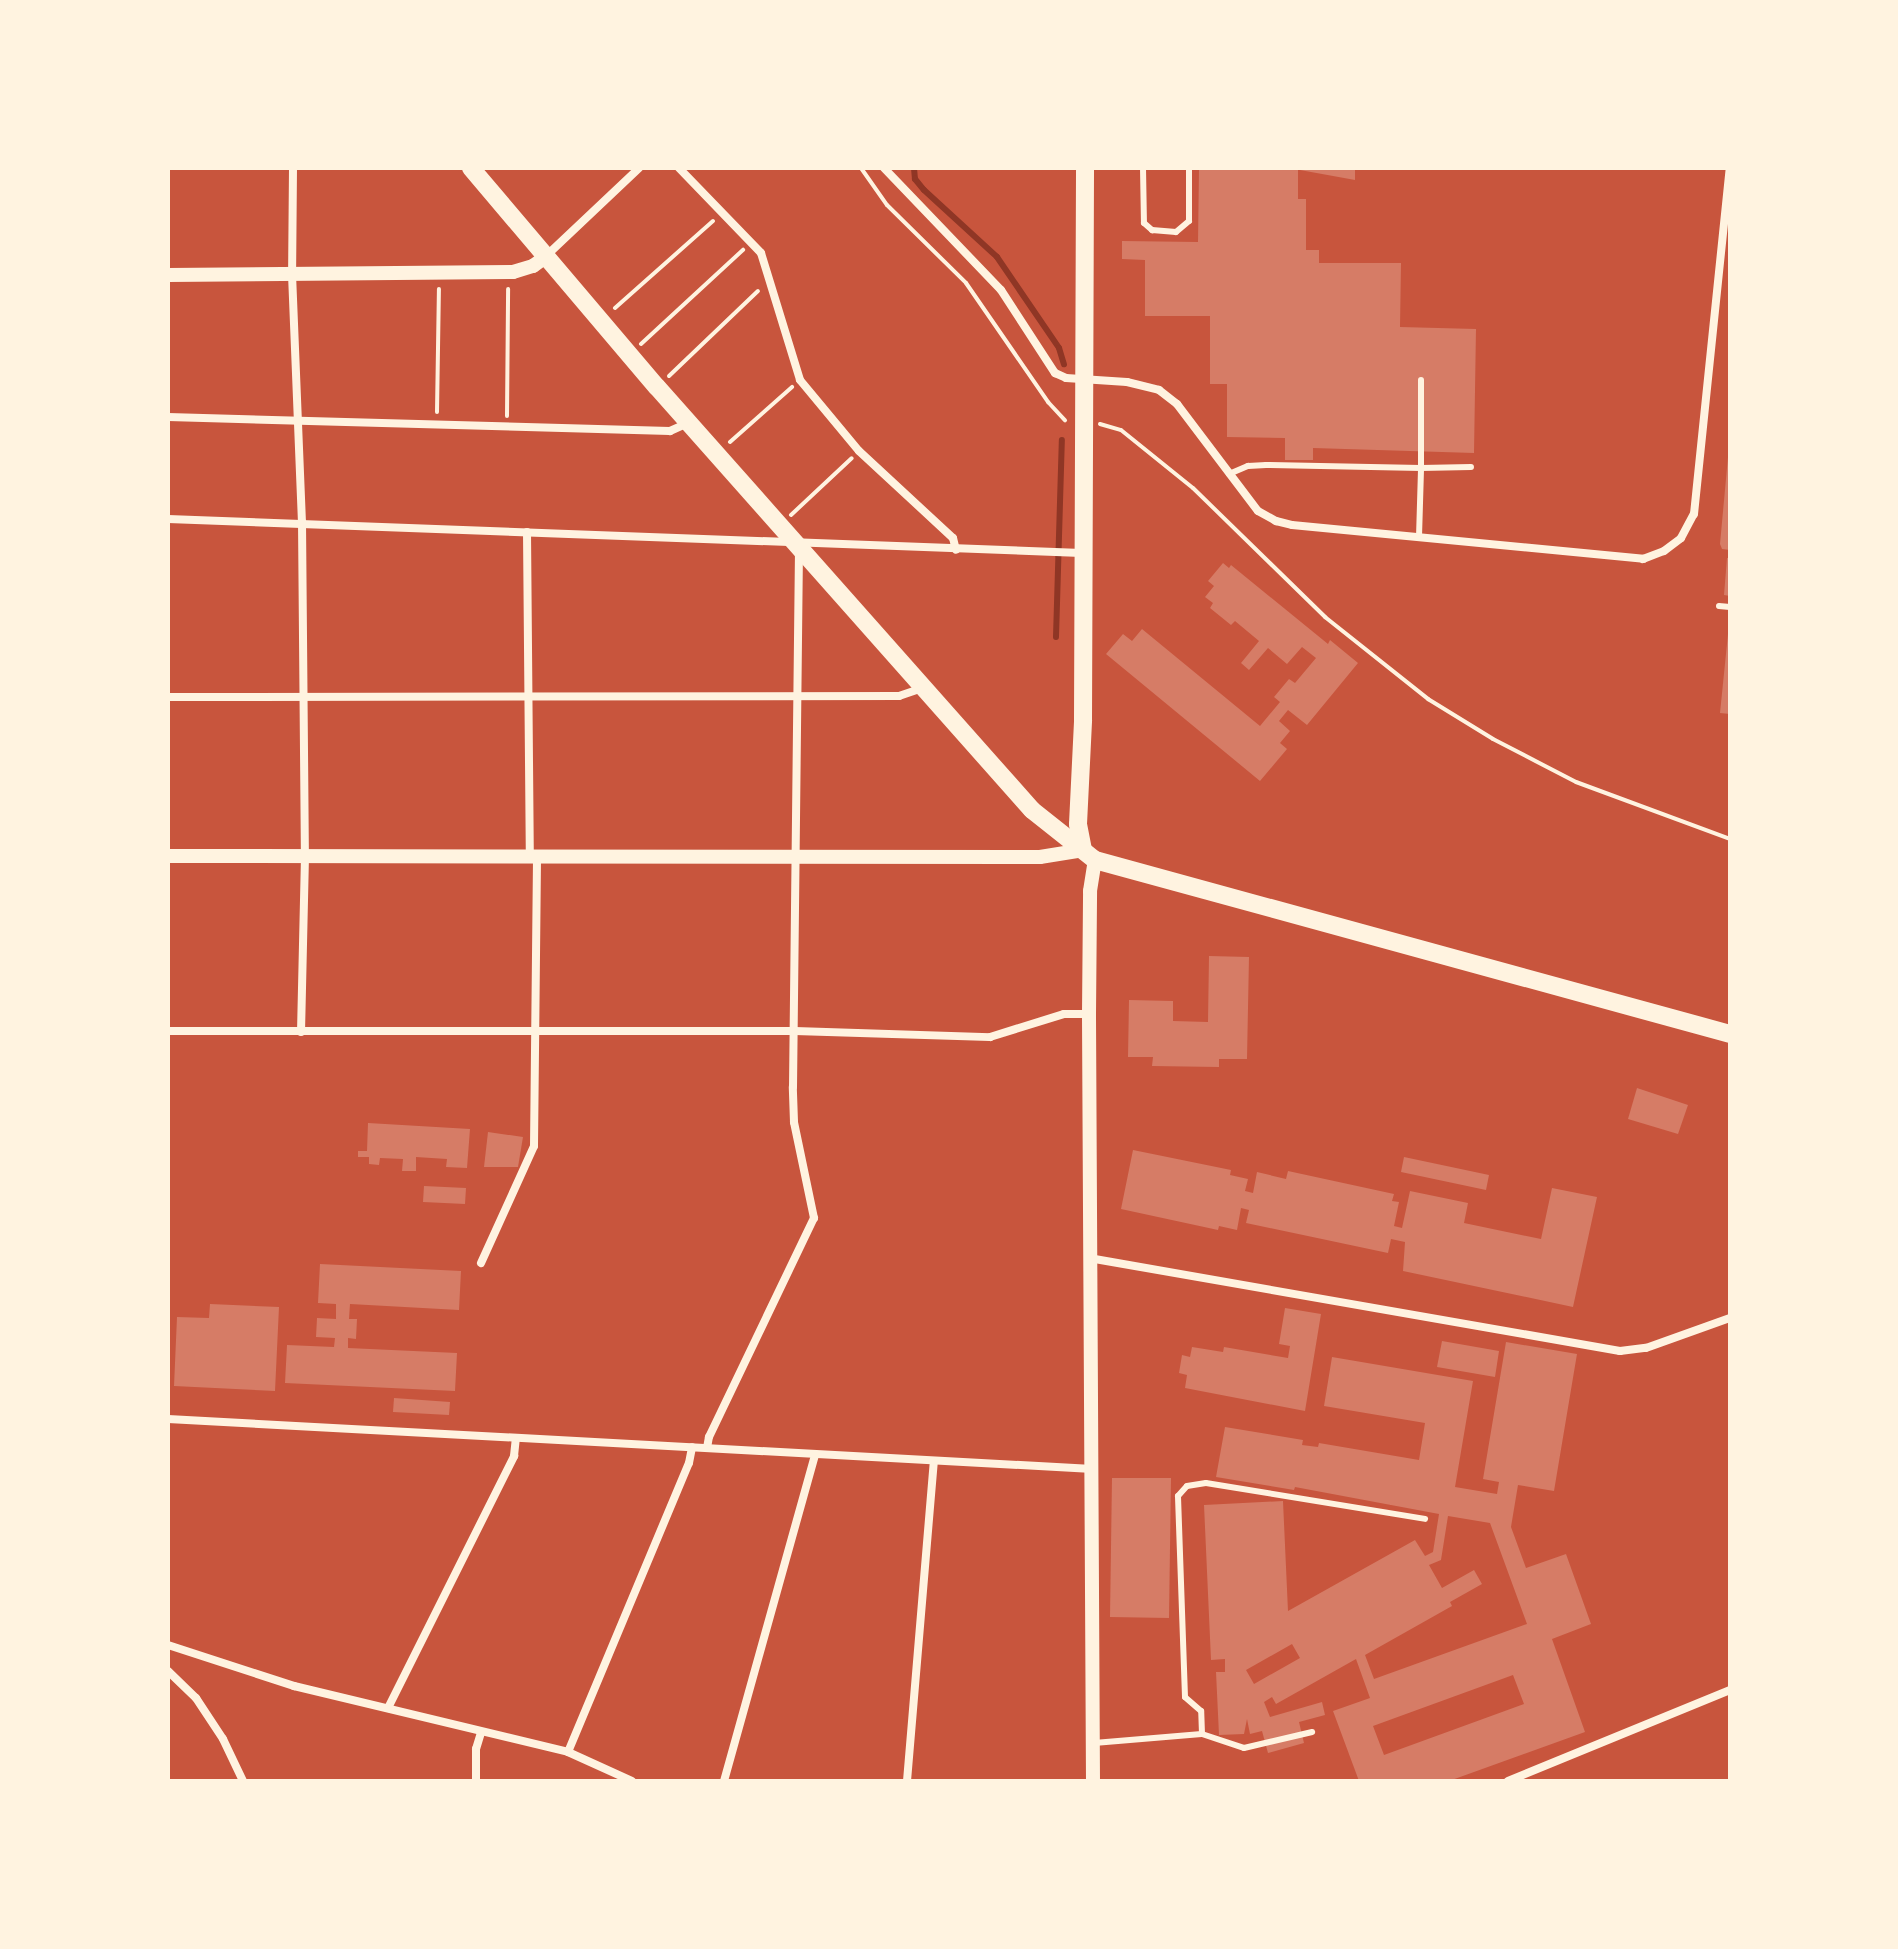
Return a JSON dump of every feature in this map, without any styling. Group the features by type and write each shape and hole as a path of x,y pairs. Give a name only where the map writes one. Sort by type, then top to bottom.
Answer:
{"main road":[{"path":"1085,168 1086,424 1074,553 1083,720 1078,824 1089,855"},
{"path":"479,173 544,258 629,356 799,543 1032,810 1089,855 1730,1034"}],"street":[{"path":"293,168 292,274 302,522 305,856 301,1032"},
{"path":"168,275 506,273 533,266 544,258 639,168"},
{"path":"679,168 724,211 761,253 800,380 859,451 953,538 956,550"},
{"path":"884,168 1001,290 1055,373 1085,380 1127,382 1159,390 1177,404 1258,511 1276,521 1643,559 1664,551 1681,538 1694,514 1730,168"},
{"path":"168,417 437,427 670,431 688,423"},
{"path":"168,519 1074,553"},
{"path":"481,1263 533,1154 537,1032 527,532"},
{"path":"707,1448 709,1437 814,1218 794,1122 795,696 799,543"},
{"path":"168,697 899,696 925,687"},
{"path":"168,856 1089,855 1093,1781"},
{"path":"168,1031 795,1031 990,1037 1064,1014 1089,1014"},
{"path":"1089,1258 1620,1351 1646,1348 1730,1318"},
{"path":"168,1419 1093,1469"},
{"path":"388,1708 514,1456 516,1438"},
{"path":"568,1752 689,1463 692,1447"},
{"path":"724,1781 815,1455"},
{"path":"907,1781 934,1462"},
{"path":"168,1645 294,1686 568,1752 632,1781"},
{"path":"168,1671 196,1698 210,1718 239,1767 243,1781"},
{"path":"1508,1781 1730,1690"},
{"path":"476,1781 476,1749 481,1733"}],"lane":[{"path":"1143,168 1144,223 1152,230 1176,232 1189,221 1189,168"},
{"path":"1419,537 1421,380"},
{"path":"1229,474 1248,466 1266,465 1471,467"},
{"path":"1719,606 1730,607"},
{"path":"1202,1734 1201,1711 1185,1697 1178,1496 1187,1486 1206,1483 1425,1519"},
{"path":"1094,1743 1202,1734 1244,1748 1312,1732"}],"path":[{"path":"861,168 887,205 966,283 1048,402 1068,423 1104,424 1121,430 1193,488 1325,617 1428,699 1493,739 1576,782 1730,839"},
{"path":"600,322 724,211"},
{"path":"629,356 751,242"},
{"path":"437,427 439,273"},
{"path":"506,273 507,426"},
{"path":"657,387 760,290 772,286"},
{"path":"717,454 800,380"},
{"path":"781,524 859,451"}],"building":[{"path":"1199,168 1298,168 1298,199 1306,199 1306,250 1319,250 1319,263 1401,263 1400,327 1476,329 1474,453 1313,448 1313,460 1285,460 1285,438 1227,437 1227,384 1210,384 1210,316 1145,316 1145,260 1122,259 1122,241 1198,242"},
{"path":"1355,168 1355,180 1300,170"},
{"path":"1728,457 1730,550 1722,549 1720,544"},
{"path":"1727,558 1730,558 1730,596 1724,595"},
{"path":"1223,563 1229,568 1231,565 1328,644 1330,640 1358,663 1307,725 1288,710 1279,721 1290,731 1280,743 1287,749 1260,781 1106,654 1123,634 1132,641 1142,629 1260,726 1280,702 1274,697 1289,679 1295,683 1316,658 1302,647 1287,664 1268,648 1249,670 1241,663 1259,641 1235,621 1231,625 1210,608 1213,603 1205,597 1214,586 1208,581"},
{"path":"1730,634 1730,714 1720,713"},
{"path":"1209,956 1249,957 1247,1059 1219,1059 1219,1067 1152,1066 1153,1057 1128,1057 1129,1000 1173,1001 1173,1021 1208,1022"},
{"path":"1637,1088 1688,1105 1678,1134 1628,1119"},
{"path":"368,1123 470,1129 467,1168 446,1167 447,1159 416,1157 416,1171 402,1171 403,1159 380,1158 379,1165 369,1164 369,1157 358,1157 358,1151 367,1151"},
{"path":"488,1132 523,1137 518,1167 484,1167"},
{"path":"1133,1150 1231,1170 1230,1175 1248,1179 1245,1191 1253,1193 1257,1172 1286,1179 1288,1171 1394,1194 1392,1201 1399,1202 1394,1226 1402,1228 1410,1191 1468,1203 1464,1223 1541,1239 1552,1188 1597,1197 1573,1307 1403,1271 1405,1242 1391,1239 1388,1253 1246,1223 1249,1210 1241,1208 1237,1230 1219,1226 1218,1230 1121,1209"},
{"path":"1404,1157 1489,1175 1486,1190 1401,1172"},
{"path":"424,1186 466,1188 465,1204 423,1202"},
{"path":"320,1264 461,1271 459,1310 350,1304 349,1319 357,1319 356,1339 348,1338 348,1348 457,1353 455,1391 285,1383 287,1345 334,1347 335,1338 316,1337 317,1318 336,1319 336,1304 318,1303"},
{"path":"210,1304 279,1307 275,1391 174,1386 177,1317 209,1318"},
{"path":"1285,1308 1321,1314 1305,1411 1185,1388 1187,1375 1179,1373 1182,1355 1190,1357 1192,1347 1223,1352 1224,1347 1288,1358 1290,1346 1279,1344"},
{"path":"1442,1341 1499,1351 1495,1377 1437,1367"},
{"path":"1506,1342 1577,1354 1554,1491 1518,1485 1511,1527 1526,1568 1566,1554 1591,1624 1552,1639 1585,1732 1449,1781 1359,1781 1333,1711 1370,1698 1356,1659 1276,1704 1272,1697 1264,1702 1270,1717 1322,1702 1325,1715 1299,1722 1304,1743 1268,1753 1262,1731 1250,1734 1247,1719 1244,1734 1219,1735 1216,1672 1225,1672 1225,1659 1211,1660 1204,1505 1283,1501 1288,1611 1415,1540 1425,1556 1433,1552 1439,1514 1295,1487 1294,1490 1216,1477 1225,1427 1303,1440 1302,1445 1318,1447 1319,1443 1419,1460 1425,1423 1324,1406 1332,1357 1473,1381 1455,1487 1497,1494 1499,1482 1483,1479","holes":["1448,1516 1490,1523 1527,1624 1374,1679 1365,1655 1452,1606 1450,1602 1482,1584 1474,1570 1442,1588 1429,1565 1441,1560","1292,1644 1300,1658 1254,1684 1246,1670","1513,1675 1524,1704 1384,1755 1373,1726"]},
{"path":"394,1398 450,1402 449,1415 393,1412"},
{"path":"1112,1478 1171,1478 1169,1618 1110,1617"}],"waterway":[{"path":"914,168 915,179 924,190 997,257 1059,348 1064,364"},
{"path":"1056,637 1062,440"}]}
